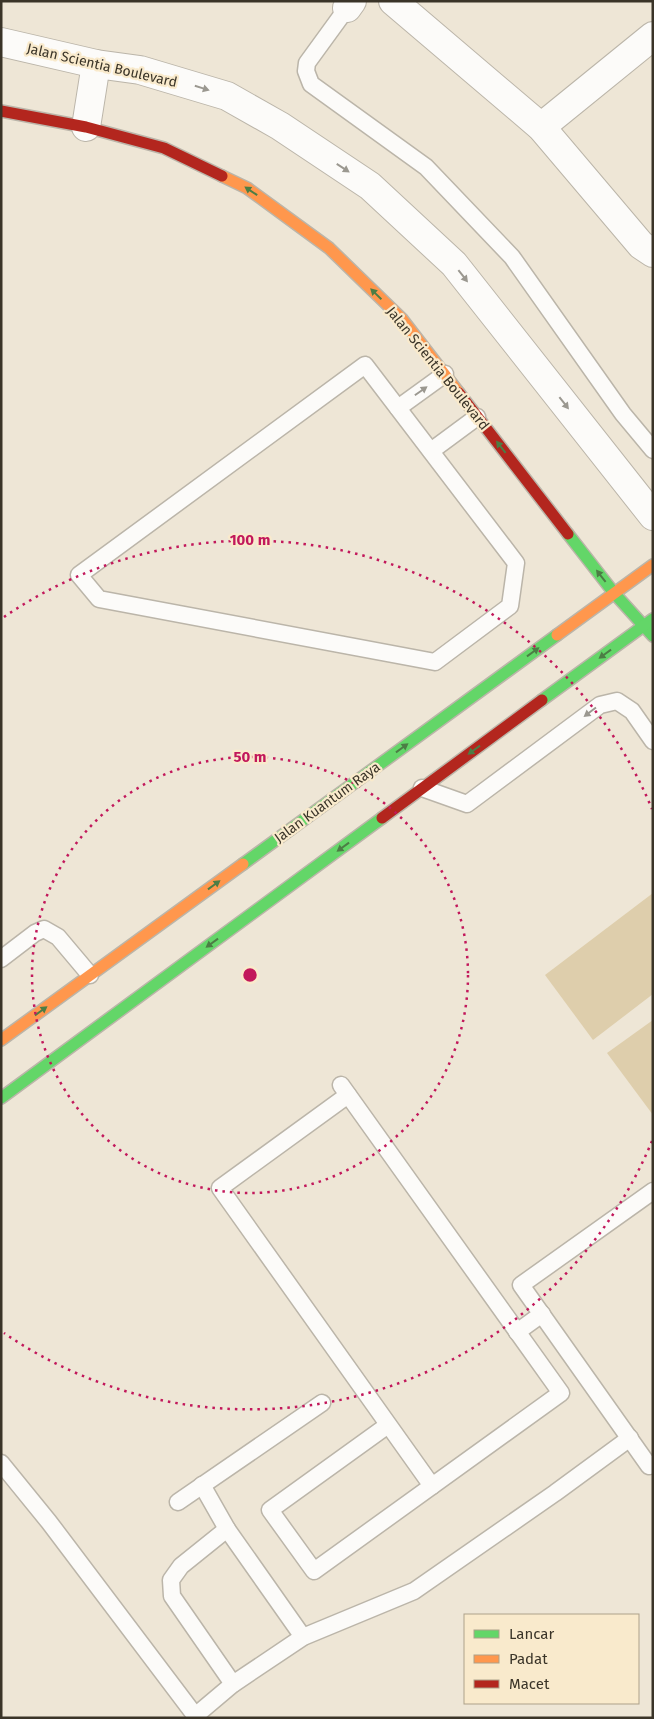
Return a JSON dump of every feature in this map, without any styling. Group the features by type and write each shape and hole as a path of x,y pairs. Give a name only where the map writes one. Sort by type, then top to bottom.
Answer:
{"street":[{"path":"393,1 541,127 641,245 653,254"},
{"path":"541,127 653,36"},
{"name":"Jalan Scientia Boulevard","path":"1,42 96,64 140,70 227,96 280,126 370,186 454,264 653,516"},
{"path":"86,127 96,64"},
{"name":"Jalan Scientia Boulevard","path":"1,111 86,127 164,148 247,188 329,248 402,319 614,593 648,622 653,636"},
{"name":"Jalan Kuantum Raya","path":"1,1040 653,565"},
{"path":"1,1098 648,622"}],"lane":[{"path":"350,5 307,63 306,71 311,84 416,162 426,167 512,257 623,414 653,450"},
{"path":"365,364 398,408 516,563 510,606 435,662 99,599 80,574 365,364"},
{"path":"398,408 445,374"},
{"path":"431,451 478,417"},
{"path":"422,788 467,804 600,705 618,701 632,711 653,741"},
{"path":"1,959 35,933 44,929 58,937 90,975"},
{"path":"388,1425 270,1510 314,1571 432,1486 561,1393 344,1090 220,1188 432,1486"},
{"path":"653,1191 521,1285 649,1466 653,1464"},
{"path":"517,1332 542,1314"},
{"path":"178,1502 322,1403"},
{"path":"1,1463 49,1522 196,1717 234,1684 303,1637 414,1591 555,1493 630,1438"},
{"path":"202,1485 227,1529 303,1637"},
{"path":"227,1529 181,1566 171,1580 172,1596 234,1684"}],"shaded area":[{"path":"653,893 653,994 593,1040 545,975"},
{"path":"653,1020 653,1115 607,1053"}],"traffic: fast":[{"path":"568,534 614,593 653,636"},
{"path":"542,700 653,619"},
{"path":"243,864 557,635"},
{"path":"1,1098 382,818"}],"traffic: slow":[{"path":"222,176 247,188 329,248 402,319 459,393"},
{"path":"557,635 653,565"},
{"path":"1,1040 243,864"}],"traffic: jam":[{"path":"1,111 86,127 164,148 222,176"},
{"path":"459,393 568,534"},
{"path":"382,818 542,700"}]}
